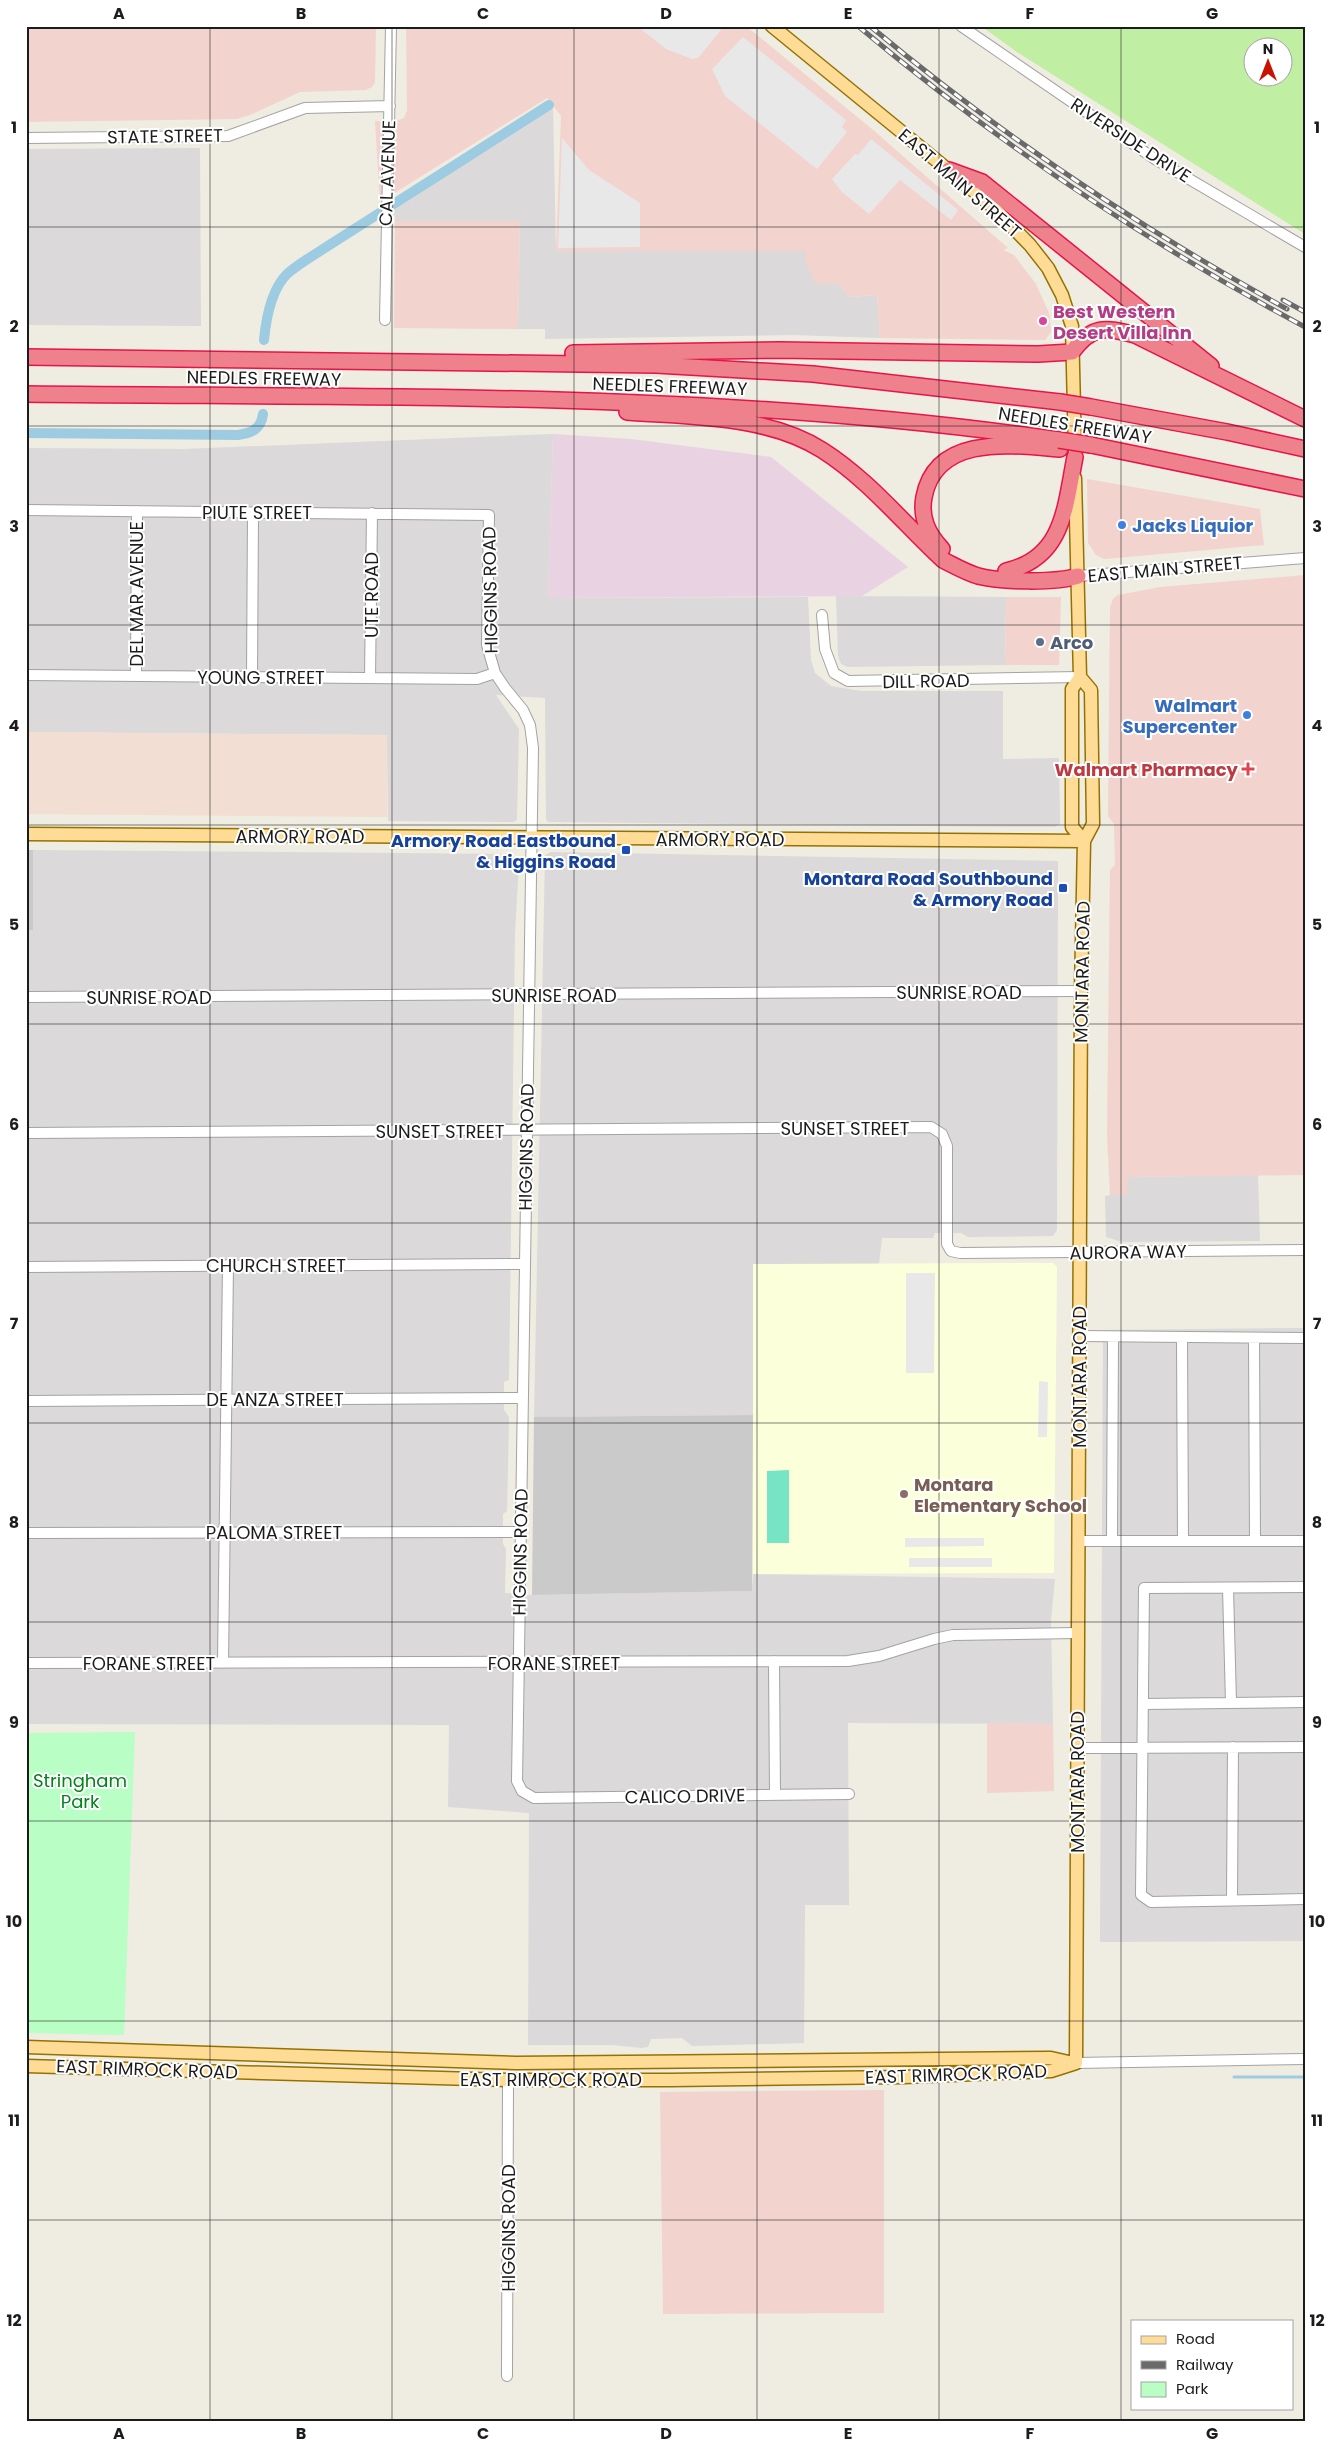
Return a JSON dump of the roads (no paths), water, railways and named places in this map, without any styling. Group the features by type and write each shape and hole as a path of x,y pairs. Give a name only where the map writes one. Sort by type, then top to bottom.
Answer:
{"highway":[{"path":"949,170 982,182 1234,384"},
{"path":"414,361 612,352 778,350 1038,354 1072,352 1083,338 1095,331 1112,329 1135,335 1305,419"},
{"name":"NEEDLES FREEWAY","path":"26,357 584,363 728,369 900,383 1060,402 1227,432 1305,449"},
{"name":"NEEDLES FREEWAY","path":"26,394 491,400 691,404 760,408 891,418 1204,467 1305,489"},
{"path":"491,400 695,418 760,426 780,432 822,450 845,467 943,560 961,570 999,579 1065,580 1078,576"},
{"path":"1059,444 1001,446 964,450 943,463 932,475 925,491 922,506 924,522 932,538 942,549 956,559 972,566 1006,571 1063,573 1078,576"},
{"path":"1006,571 1031,563 1052,542 1064,512 1075,457"}],"main road":[{"name":"EAST MAIN STREET","path":"772,26 998,212 1030,245 1048,268 1062,295 1072,326 1078,576"},
{"name":"MONTARA ROAD","path":"1078,576 1080,677 1072,689 1072,826 1084,841"},
{"name":"MONTARA ROAD","path":"1076,2063 1081,991 1084,841 1094,824 1091,690 1080,677"},
{"name":"ARMORY ROAD","path":"26,834 1084,841"},
{"name":"EAST RIMROCK ROAD","path":"26,2047 516,2063 1050,2058 1076,2063"},
{"name":"EAST RIMROCK ROAD","path":"26,2066 508,2080 904,2077 1051,2071 1076,2063"}],"street":[{"name":"CAL AVENUE","path":"385,320 391,26"},
{"name":"RIVERSIDE DRIVE","path":"961,26 1155,159 1305,247"},
{"name":"STATE STREET","path":"26,138 228,136 306,108 390,106"},
{"name":"PIUTE STREET","path":"26,510 488,515"},
{"name":"DEL MAR AVENUE","path":"136,511 136,676"},
{"path":"252,677 253,513"},
{"name":"UTE ROAD","path":"370,678 372,513"},
{"name":"HIGGINS ROAD","path":"488,515 487,645 495,673 523,710 530,725 533,748 526,1130 524,1398 518,1663 517,1781 522,1791"},
{"name":"EAST MAIN STREET","path":"1078,576 1305,558"},
{"name":"DILL ROAD","path":"822,615 825,649 834,673 848,681 1080,677"},
{"name":"YOUNG STREET","path":"26,675 477,679 495,673"},
{"name":"SUNRISE ROAD","path":"26,997 1081,991"},
{"name":"SUNSET STREET","path":"26,1133 931,1127 942,1134 947,1146 947,1244 951,1251"},
{"name":"AURORA WAY","path":"951,1251 960,1253 1305,1250"},
{"name":"CHURCH STREET","path":"26,1266 525,1264"},
{"path":"223,1663 228,1265"},
{"path":"1079,1336 1305,1338"},
{"path":"1112,1541 1113,1337"},
{"path":"1182,1338 1183,1541"},
{"path":"1254,1338 1255,1541"},
{"name":"DE ANZA STREET","path":"26,1401 524,1398"},
{"name":"PALOMA STREET","path":"26,1533 521,1532"},
{"path":"1078,1541 1305,1541"},
{"path":"1305,1587 1144,1588 1141,1895 1150,1902 1305,1900"},
{"path":"1228,1588 1231,1703"},
{"name":"FORANE STREET","path":"26,1663 848,1661 880,1656 953,1635 1077,1633"},
{"path":"774,1661 776,1795"},
{"path":"1144,1704 1305,1702"},
{"path":"1232,1900 1233,1747"},
{"path":"1077,1748 1305,1747"},
{"name":"CALICO DRIVE","path":"522,1791 534,1798 849,1794"},
{"name":"EAST RIMROCK ROAD","path":"1076,2063 1305,2059"},
{"name":"HIGGINS ROAD","path":"507,2376 508,2080"}],"waterway":[{"path":"264,340 273,296 287,274 307,259 549,105"},
{"path":"26,433 238,435 248,433 258,427 263,414"},
{"path":"1234,2077 1305,2077"}],"railway":[{"path":"858,26 964,110 1074,188 1187,260 1305,327"},
{"path":"870,26 969,104 1072,178 1178,246 1287,309"},
{"path":"1283,300 1305,312"}],"place":[{"name":"Best Western Desert Villa Inn","path":"1043,321"},
{"name":"Jacks Liquior","path":"1122,525"},
{"name":"Arco","path":"1040,642"},
{"name":"Walmart Supercenter","path":"1247,715"},
{"name":"Walmart Pharmacy","path":"1248,769"},
{"name":"Armory Road Eastbound & Higgins Road","path":"626,850"},
{"name":"Montara Road Southbound & Armory Road","path":"1063,888"},
{"name":"Montara Elementary School","path":"904,1494"}],"park label":[{"name":"Stringham Park","path":"80,1790"}]}
